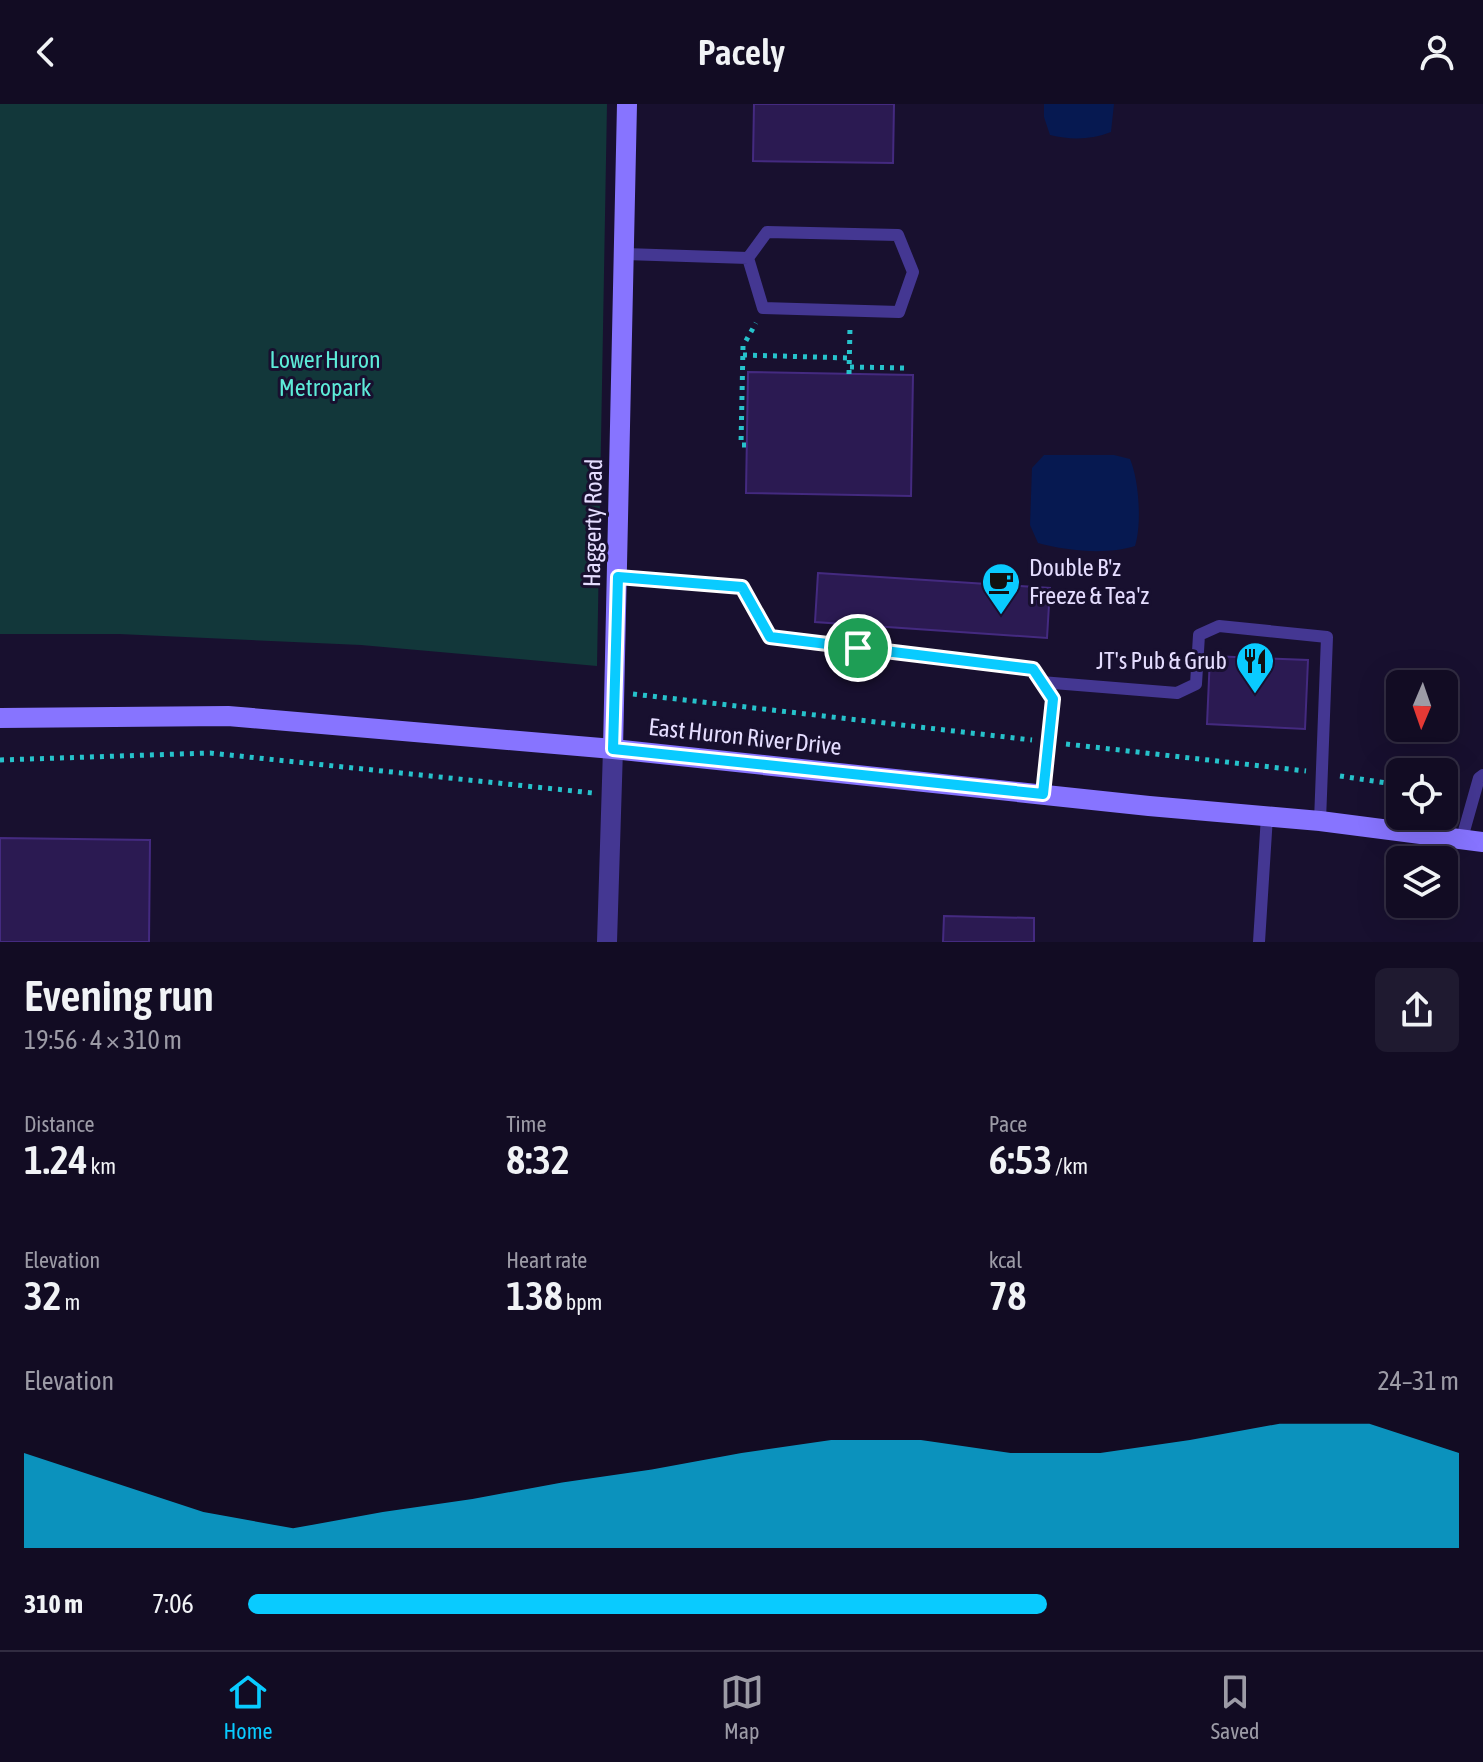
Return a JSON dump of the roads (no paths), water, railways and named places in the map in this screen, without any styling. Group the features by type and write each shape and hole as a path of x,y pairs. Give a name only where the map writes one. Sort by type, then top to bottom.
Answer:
{"main road":[{"name":"Haggerty Road","path":"613,749 627,104"},
{"name":"East Huron River Drive","path":"0,718 228,716 613,749 1320,821 1483,842"}],"street":[{"name":"Haggerty Road","path":"607,942 613,749"}],"lane":[{"path":"767,232 898,235 913,272 899,312 763,308 748,258 767,232"},
{"path":"625,254 748,258"},
{"path":"618,577 742,587 770,637 1033,669 1053,699 1043,794"},
{"path":"1041,682 1177,693 1196,684 1199,635 1219,626 1327,637 1320,821"},
{"path":"1462,838 1479,778 1483,775"},
{"path":"1259,942 1267,816"}],"place":[{"name":"Double B'z Freeze & Tea'z","path":"1001,616"},
{"name":"JT's Pub & Grub","path":"1255,695"}],"park label":[{"name":"Lower Huron Metropark","path":"325,374"}]}
